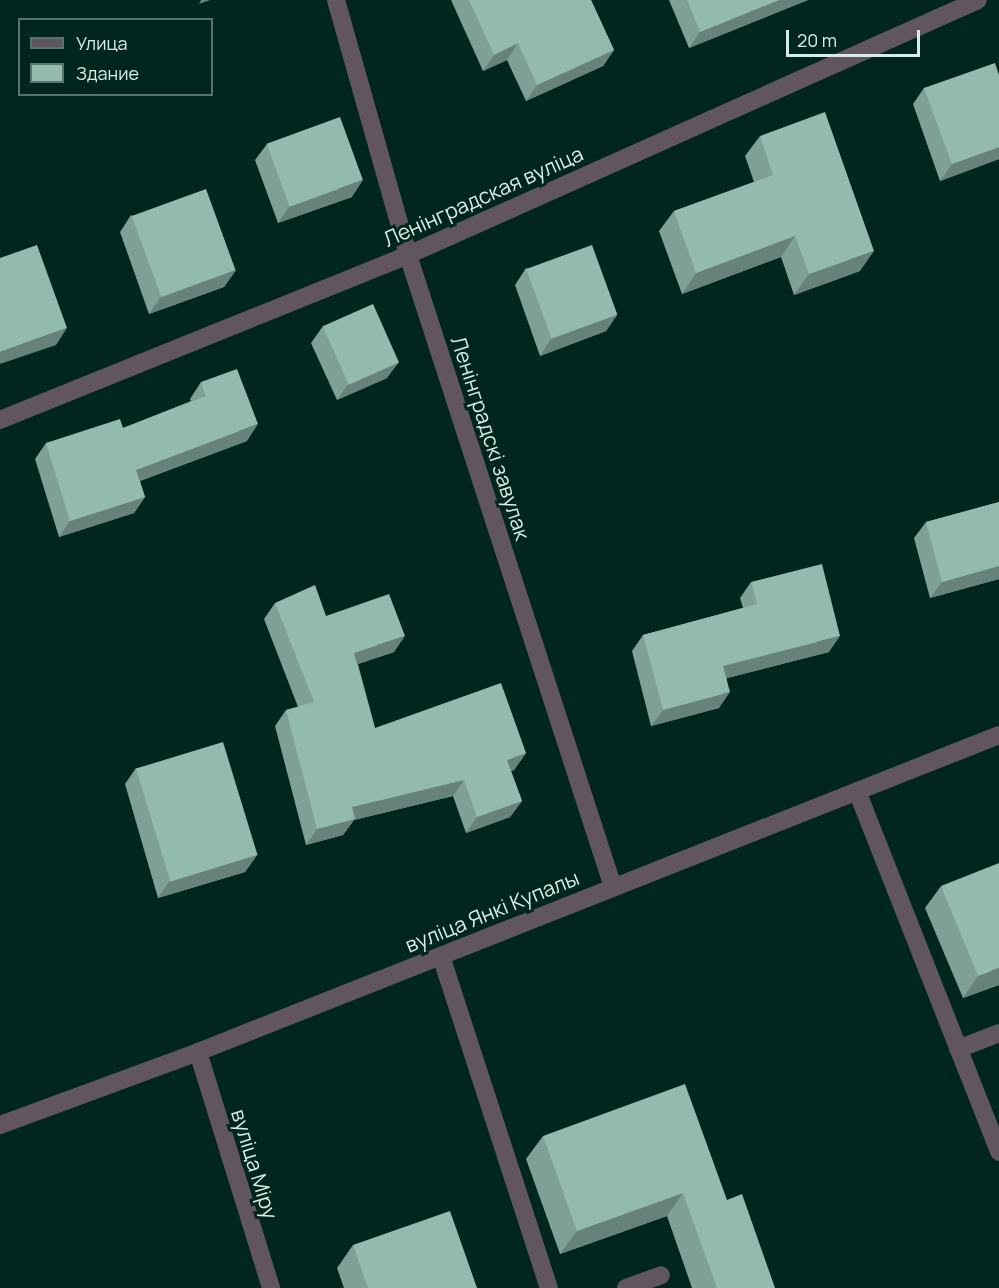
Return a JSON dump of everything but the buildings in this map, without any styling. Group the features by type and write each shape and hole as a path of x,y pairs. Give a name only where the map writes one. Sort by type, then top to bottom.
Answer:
{"street":[{"name":"Ленінградскі завулак","path":"336,0 408,255 613,887"},
{"name":"Ленінградская вуліца","path":"0,420 408,255 978,0"},
{"name":"вуліца Янкі Купалы","path":"0,1125 198,1052 999,735"},
{"path":"857,791 999,1152"},
{"path":"441,956 549,1288"},
{"path":"958,1049 999,1033"},
{"name":"вуліца Міру","path":"198,1052 270,1288"},
{"path":"626,1288 661,1275"}]}
